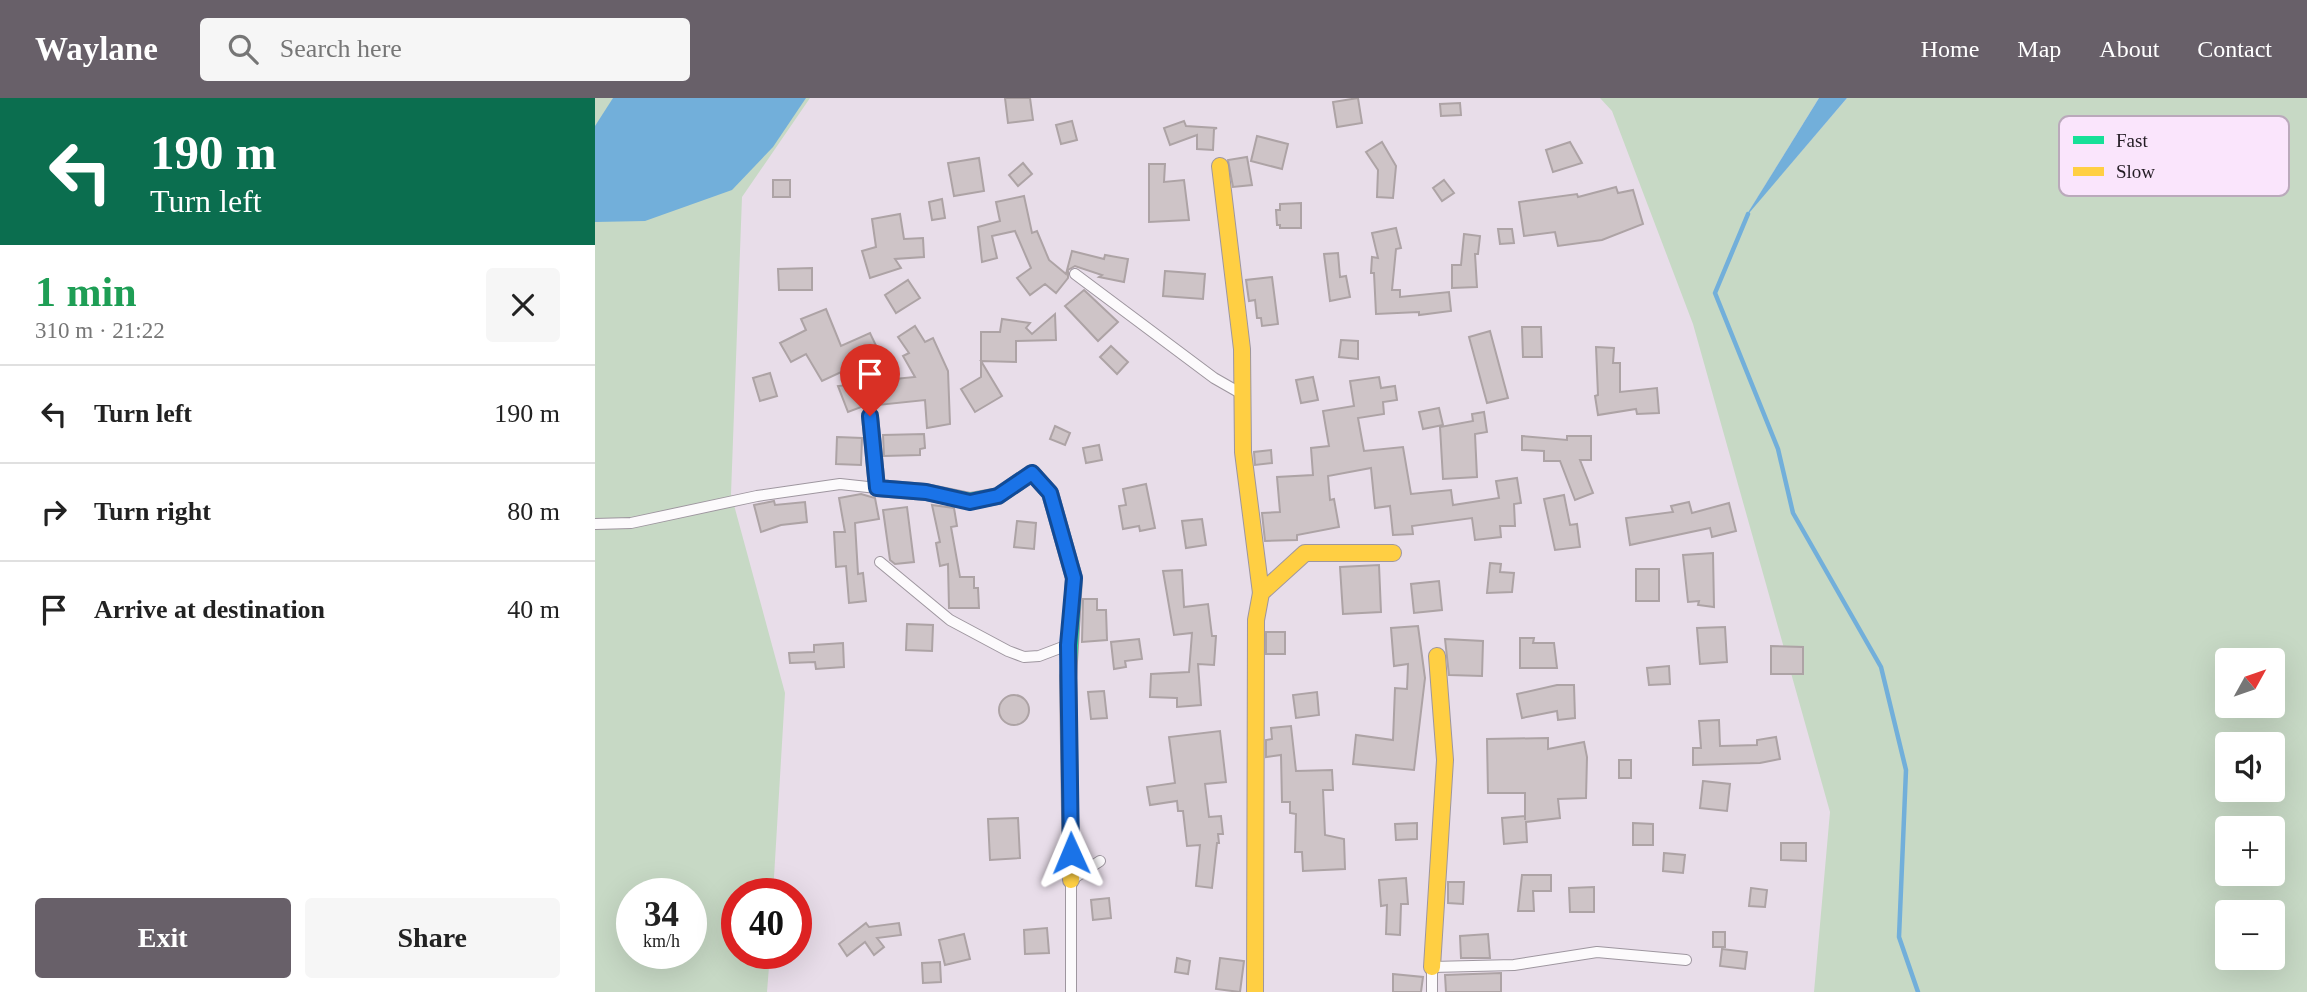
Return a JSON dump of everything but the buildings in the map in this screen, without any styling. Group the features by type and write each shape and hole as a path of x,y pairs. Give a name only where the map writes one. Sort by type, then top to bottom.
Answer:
{"street":[{"path":"1220,166 1241,349 1243,452 1261,593 1257,620 1255,992"},
{"path":"1075,274 1214,378 1242,394"},
{"path":"870,416 877,488"},
{"path":"595,524 631,523 757,496 840,484 926,492 970,502 998,496 1032,473 1042,481 1056,509 1074,578 1068,645 1071,992"},
{"path":"1261,593 1305,553 1393,552"},
{"path":"880,562 950,620 1008,650 1024,657 1039,656 1068,645"},
{"path":"1432,992 1445,760 1437,656"},
{"path":"1071,880 1100,861"},
{"path":"1433,967 1514,965 1597,952 1686,960"}],"green space":[{"path":"595,98 810,98 742,197 731,494 785,693 774,878 721,878 721,969 769,969 767,992 595,992"},
{"path":"1600,98 1819,98 1748,213 1847,98 2307,98 2307,992 1814,992 1830,812 1693,324 1612,111"}],"water":[{"path":"613,98 806,98 773,147 732,190 645,221 595,222 595,126"},
{"path":"1819,98 1847,98 1744,219"}],"waterway":[{"path":"1748,214 1715,293 1778,449 1793,513 1881,667 1906,770 1899,937 1918,992"}],"traffic: fast":[{"path":"870,416 877,488 926,492 970,501 998,496 1032,473 1050,493 1074,578 1068,678"}],"traffic: slow":[{"path":"1220,166 1242,349 1243,452 1261,593"},
{"path":"1255,992 1256,620 1261,593 1305,553 1393,553"},
{"path":"1432,967 1445,760 1437,656"},
{"path":"1068,678 1071,880"}],"route":[{"path":"870,416 877,488 926,492 970,502 998,496 1032,473 1050,493 1074,578 1068,645 1071,853"}]}
